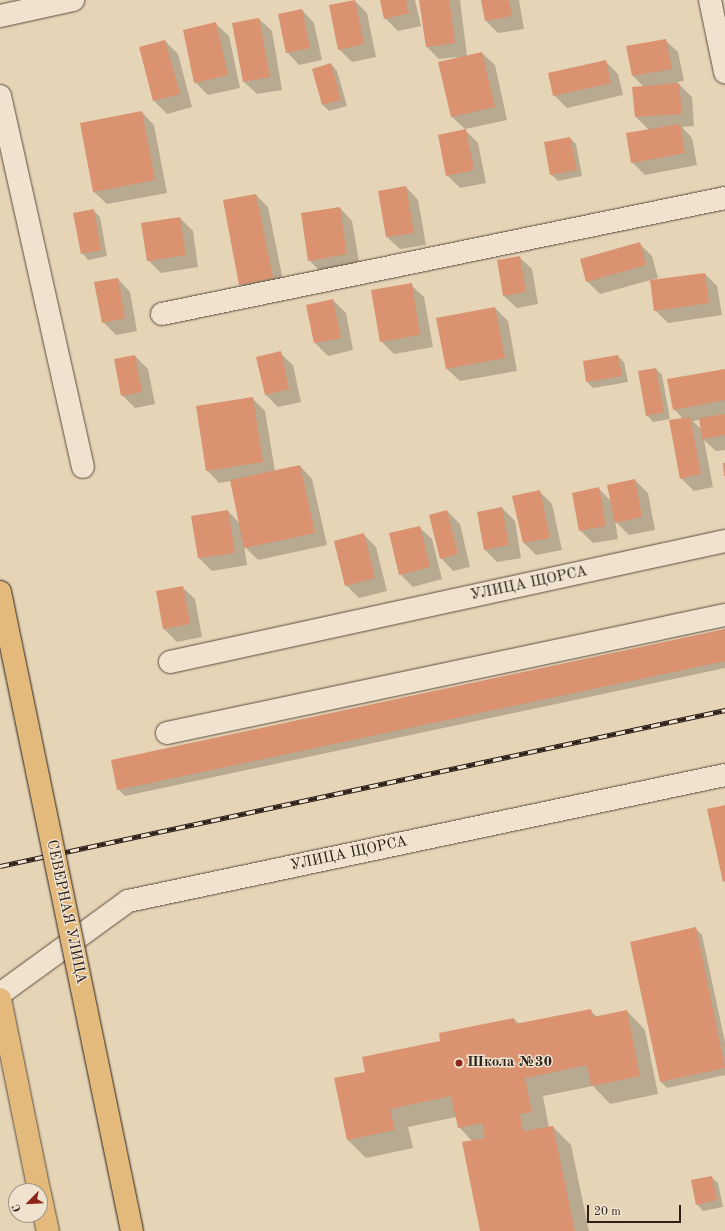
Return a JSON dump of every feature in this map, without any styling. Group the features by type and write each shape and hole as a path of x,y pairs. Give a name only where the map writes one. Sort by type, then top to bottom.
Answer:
{"main road":[{"name":"СЕВЕРНАЯ УЛИЦА","path":"0,592 132,1231"},
{"path":"0,999 37,1183"}],"street":[{"path":"0,16 72,0"},
{"path":"710,0 725,72"},
{"path":"0,96 83,467"},
{"path":"162,314 725,198"},
{"name":"УЛИЦА ЩОРСА","path":"170,662 725,541"},
{"path":"167,733 725,615"},
{"name":"УЛИЦА ЩОРСА","path":"0,994 128,901 725,775"}],"building":[{"path":"355,0 364,44 338,50 329,5"},
{"path":"380,0 406,0 409,13 384,19"},
{"path":"419,0 449,0 455,43 426,47"},
{"path":"481,0 509,0 512,16 485,21"},
{"path":"302,9 310,48 286,53 278,14"},
{"path":"259,18 270,77 243,82 232,23"},
{"path":"216,22 228,75 194,83 183,30"},
{"path":"666,39 672,69 632,76 626,46"},
{"path":"165,40 180,94 153,101 139,47"},
{"path":"482,52 495,107 451,117 438,62"},
{"path":"606,60 611,83 553,96 548,73"},
{"path":"331,63 341,100 322,105 312,69"},
{"path":"679,83 682,114 635,117 632,87"},
{"path":"142,111 155,180 93,192 80,123"},
{"path":"680,124 685,153 631,163 626,133"},
{"path":"466,129 474,170 446,176 438,135"},
{"path":"570,137 577,170 550,175 544,142"},
{"path":"406,186 414,233 386,237 378,191"},
{"path":"256,194 273,278 239,285 223,200"},
{"path":"340,207 347,254 308,261 301,213"},
{"path":"94,209 101,250 81,254 73,213"},
{"path":"180,217 186,255 147,261 141,223"},
{"path":"640,242 646,265 586,282 580,259"},
{"path":"520,256 526,292 503,296 497,260"},
{"path":"705,273 709,303 654,311 650,280"},
{"path":"118,278 125,318 102,323 94,282"},
{"path":"412,283 420,335 380,342 371,290"},
{"path":"333,299 341,338 314,343 306,305"},
{"path":"495,307 505,358 446,369 436,318"},
{"path":"281,351 289,389 265,395 256,357"},
{"path":"135,355 142,392 121,396 114,359"},
{"path":"618,355 622,376 586,382 583,361"},
{"path":"656,368 664,412 646,416 638,371"},
{"path":"725,369 725,400 673,410 667,379"},
{"path":"253,397 263,462 206,471 196,406"},
{"path":"725,414 725,435 702,439 699,418"},
{"path":"690,417 701,474 680,479 669,420"},
{"path":"723,463 725,463 725,476 724,476"},
{"path":"300,465 315,533 244,548 230,480"},
{"path":"635,479 642,517 615,523 607,485"},
{"path":"599,487 606,526 579,531 572,493"},
{"path":"540,490 550,538 523,543 512,496"},
{"path":"502,507 509,545 484,550 477,512"},
{"path":"228,510 235,553 198,558 191,516"},
{"path":"447,510 458,554 440,559 429,515"},
{"path":"420,526 430,567 399,575 389,533"},
{"path":"364,533 375,578 345,586 334,541"},
{"path":"183,586 190,624 163,629 156,591"},
{"path":"725,629 725,661 117,790 111,760"},
{"path":"725,805 725,881 723,882 707,809"},
{"path":"696,927 725,1068 660,1082 630,942"},
{"path":"591,1009 593,1017 627,1010 640,1076 591,1086 587,1065 525,1078 532,1112 520,1114 523,1131 553,1126 575,1231 480,1231 462,1142 485,1138 482,1123 458,1128 451,1096 390,1109 395,1130 347,1140 334,1078 365,1072 362,1057 440,1041 439,1033 514,1018 515,1024"},
{"path":"712,1176 717,1200 696,1205 691,1180"}],"railway":[{"path":"0,866 725,710"}],"place":[{"name":"Школа №30","path":"459,1063"}]}
